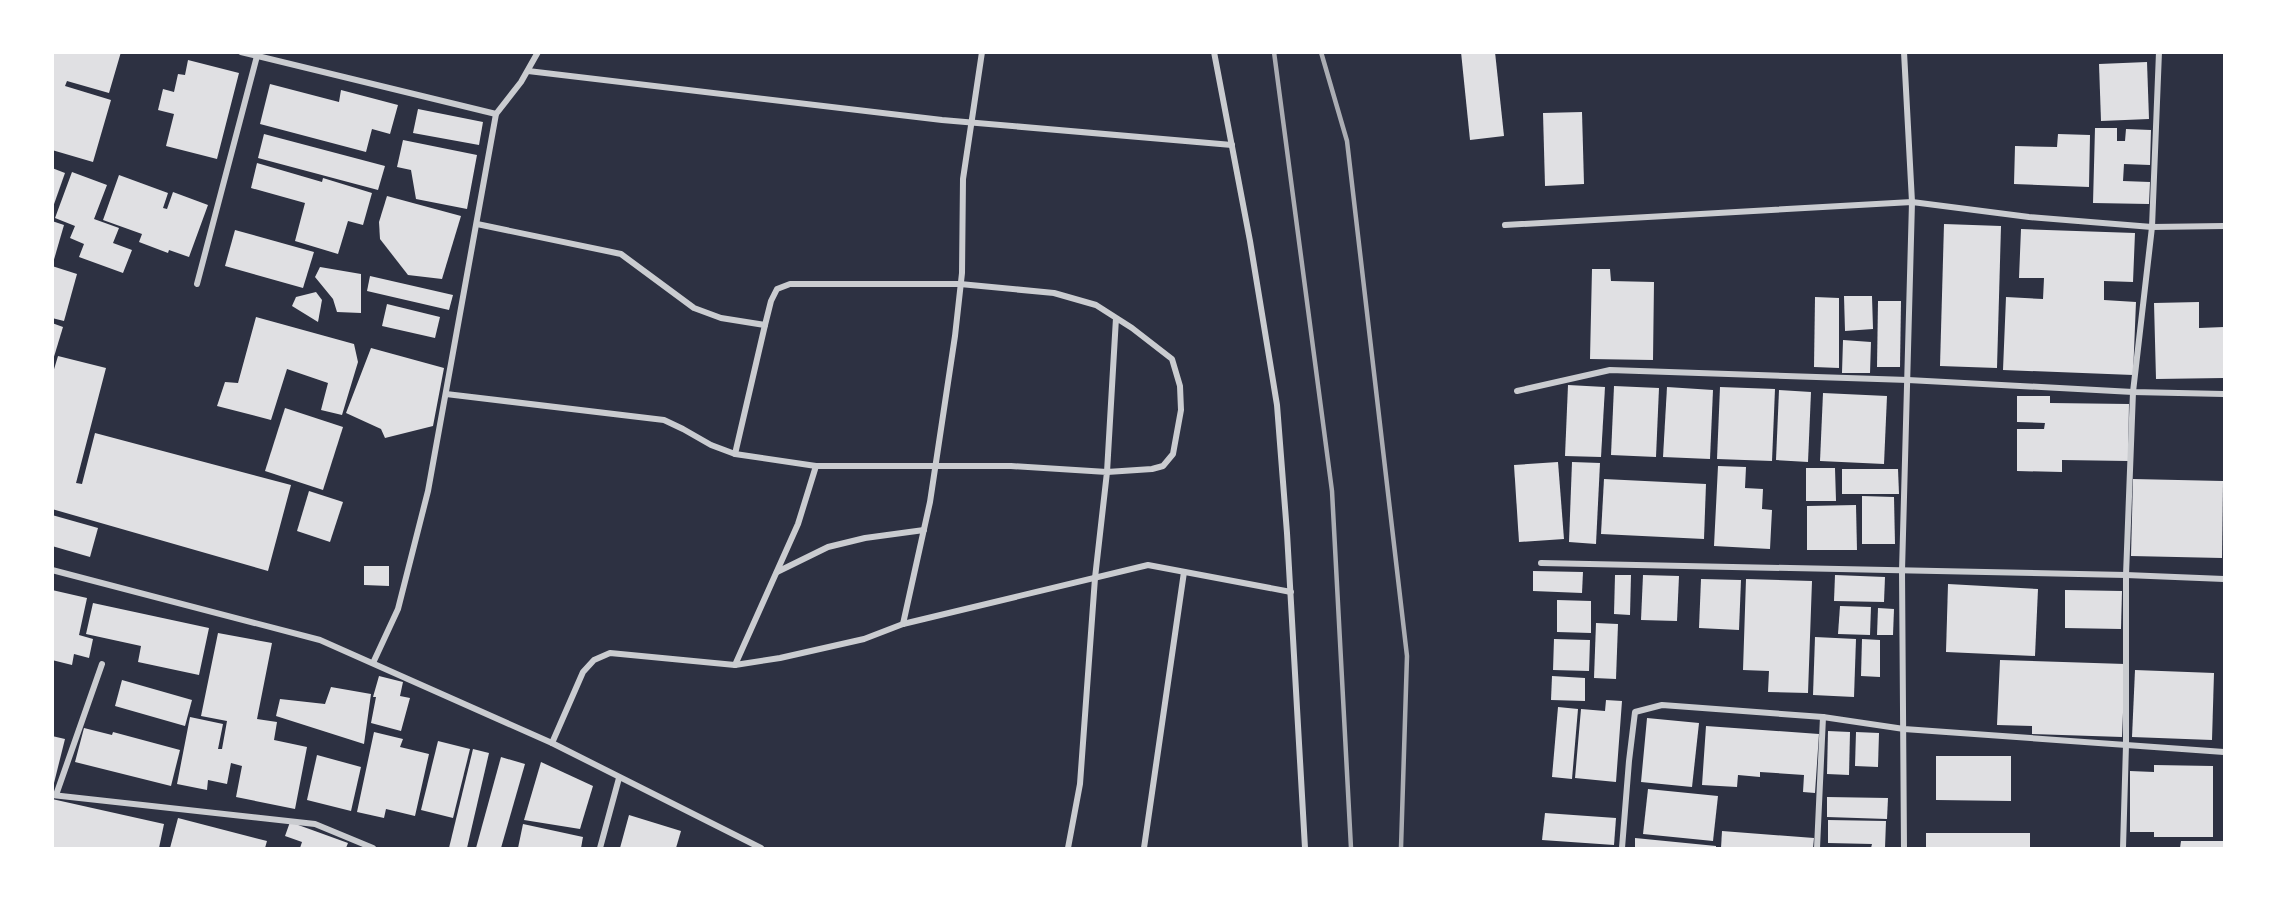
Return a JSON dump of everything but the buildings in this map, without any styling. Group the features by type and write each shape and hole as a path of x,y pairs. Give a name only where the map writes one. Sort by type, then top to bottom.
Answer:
{"street":[{"path":"241,52 496,114"},
{"path":"373,663 398,609 428,491 496,114 528,71 538,52"},
{"path":"903,624 936,466 960,284 963,180 982,52"},
{"path":"1214,52 1250,241 1277,405 1291,592 1305,849"},
{"path":"1904,52 1912,202 1902,571 1904,849"},
{"path":"2123,849 2126,745 2126,575 2133,392 2152,227 2159,52"},
{"path":"197,284 257,56"},
{"path":"528,71 971,122 1232,145"},
{"path":"1505,225 1912,202 2029,218 2152,227 2224,226"},
{"path":"477,224 621,254 694,308 721,318 765,325"},
{"path":"446,394 664,420 711,445 735,454 816,466 1011,466 1107,471 1152,469 1163,466 1173,454 1181,410 1180,386 1172,359 1132,328 1096,305 1054,293 960,284 790,284 777,289 771,301 735,454"},
{"path":"1068,849 1080,784 1095,578 1107,471 1116,318"},
{"path":"1517,391 1610,370 2224,394"},
{"path":"735,664 798,524 816,466"},
{"path":"776,572 828,547 865,538 924,531"},
{"path":"1541,563 2224,579"},
{"path":"552,743 583,672 594,660 610,653 735,664 780,658 864,639 903,624 1148,565 1291,592"},
{"path":"52,570 320,639 552,743 761,849"},
{"path":"1144,849 1184,572"},
{"path":"102,664 54,795 315,824 373,849"},
{"path":"1622,849 1635,711 1662,705 1823,717 1904,729 2224,752"},
{"path":"1817,849 1823,717"},
{"path":"600,849 619,778"}],"railway":[{"path":"1274,52 1332,491 1351,848"},
{"path":"1321,52 1347,141 1407,656 1401,848"}]}
